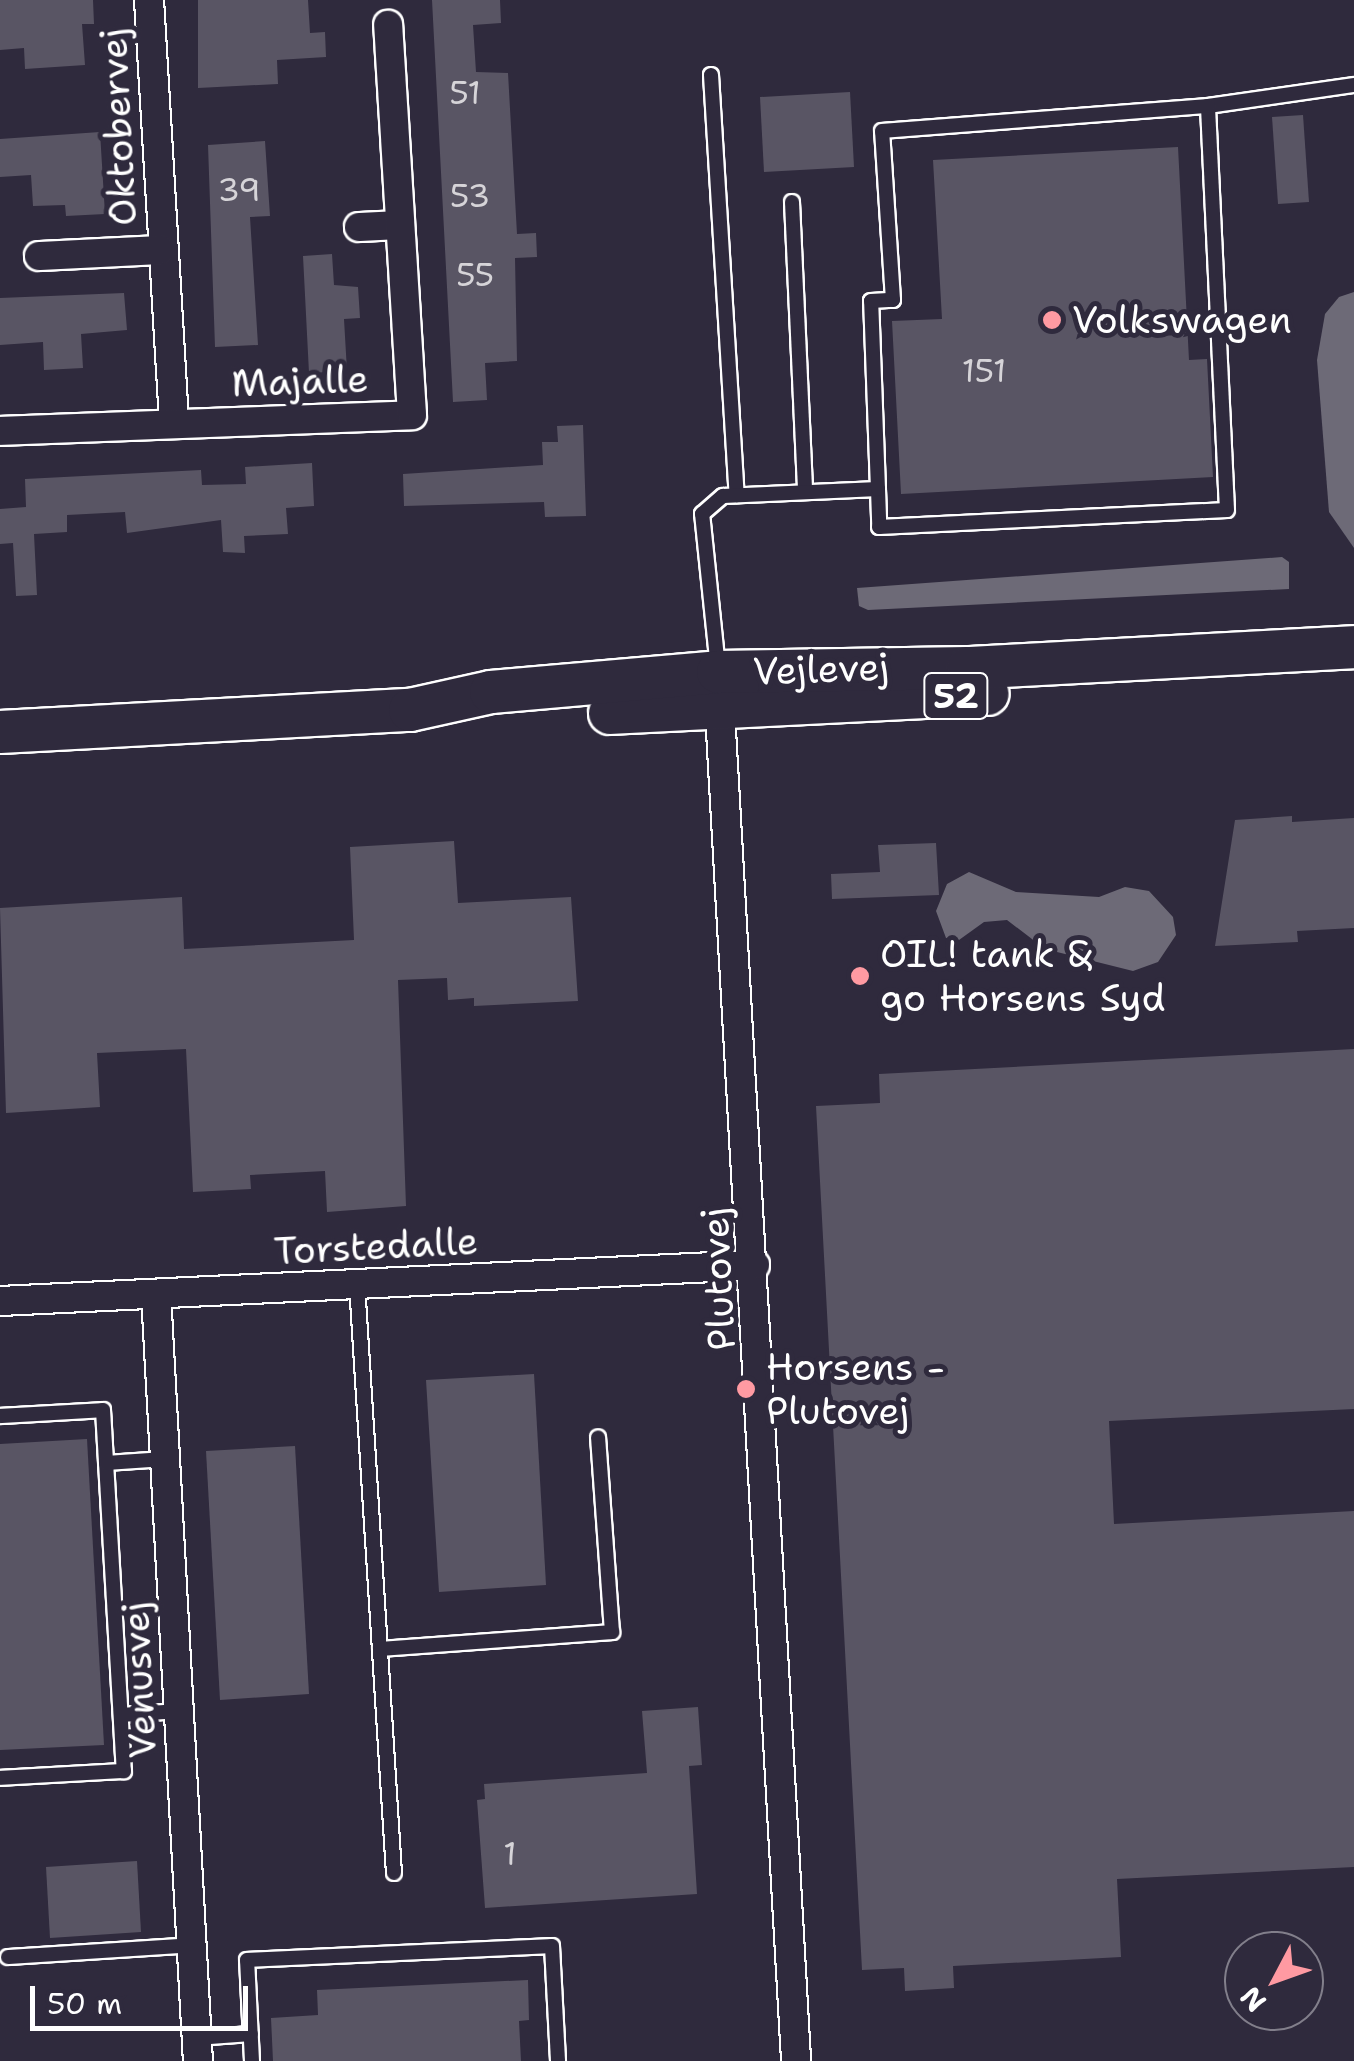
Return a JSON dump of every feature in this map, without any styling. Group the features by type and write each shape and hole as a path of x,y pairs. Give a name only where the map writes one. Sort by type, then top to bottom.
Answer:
{"main road":[{"name":"Vejlevej","path":"0,732 410,710 501,721 719,690 968,668 1354,647"},
{"name":"Vejlevej","path":"719,690 1354,675"}],"street":[{"name":"Oktobervej","path":"149,0 174,422"},
{"name":"Majalle","path":"0,432 174,422 412,416 388,25"},
{"path":"360,228 400,225"},
{"name":"Oktobervej","path":"39,256 161,250"},
{"name":"Plutovej","path":"719,690 755,1265 796,2061"},
{"name":"Torstedalle","path":"0,1301 755,1265"},
{"name":"Venusvej","path":"156,1294 197,2050"}],"lane":[{"path":"711,75 737,495"},
{"path":"1208,106 1227,510 879,527 870,301 893,300 882,131 1208,106 1354,86"},
{"path":"792,202 806,492"},
{"path":"719,690 702,514 723,496 878,489"},
{"path":"357,1284 394,1873"},
{"path":"0,1416 103,1410 124,1771 0,1778"},
{"path":"380,1649 612,1632 598,1438"},
{"path":"106,1462 165,1459"},
{"path":"121,1715 179,1710"},
{"path":"8,1957 192,1945"},
{"path":"252,2061 247,1960 552,1946 558,2061"},
{"path":"197,2050 251,2034"}],"shaded area":[{"path":"1354,292 1354,548 1329,512 1317,360 1325,314 1339,297"},
{"path":"1282,557 1289,562 1289,589 868,610 859,606 857,588"},
{"path":"969,872 1016,892 1099,897 1125,887 1149,891 1173,917 1176,935 1158,962 1133,971 1045,949 1007,920 984,922 959,940 946,938 936,911 947,884"}],"building":[{"path":"0,0 93,0 94,24 82,24 85,65 25,69 24,48 0,50"},
{"path":"198,0 308,0 310,33 325,32 326,57 277,60 278,84 198,88"},
{"path":"432,0 500,0 501,23 473,25 476,72 508,73 517,234 536,233 537,257 515,258 517,361 485,363 487,400 453,402"},
{"path":"850,92 854,167 764,172 760,97"},
{"path":"1303,115 1309,202 1278,204 1272,117"},
{"path":"100,132 105,214 66,216 65,205 33,206 31,175 0,177 0,139"},
{"path":"265,141 270,216 250,217 258,345 215,347 208,145"},
{"name":"Volkswagen","path":"1178,147 1189,360 1207,359 1213,477 901,494 892,321 942,319 933,160"},
{"path":"332,254 334,285 358,287 360,318 344,319 347,371 309,373 303,256"},
{"path":"124,293 127,330 81,334 83,368 44,370 43,342 0,345 0,298"},
{"path":"583,425 586,516 545,517 544,502 404,506 403,474 543,465 542,442 558,442 557,426"},
{"path":"312,463 314,506 286,508 288,534 244,536 245,553 223,552 221,520 127,533 125,512 67,515 67,532 34,534 37,595 16,596 13,543 0,544 0,509 26,507 25,479 201,470 202,485 246,484 245,467"},
{"path":"1292,816 1292,822 1354,818 1354,928 1297,931 1298,942 1215,946 1235,820"},
{"path":"454,841 458,903 571,897 578,1001 474,1006 474,998 448,1000 447,978 398,980 406,1206 327,1212 325,1171 250,1175 251,1189 193,1192 186,1049 97,1053 100,1107 6,1113 0,908 182,897 184,949 354,940 350,847"},
{"path":"936,843 939,895 832,899 831,874 880,872 878,845"},
{"path":"1354,1049 1354,1409 1109,1421 1114,1524 1354,1511 1354,1867 1117,1879 1121,1957 953,1966 954,1988 905,1991 904,1968 862,1970 816,1106 880,1103 879,1074"},
{"path":"534,1374 546,1585 439,1592 426,1380"},
{"path":"87,1439 104,1745 0,1750 0,1444"},
{"path":"295,1446 309,1694 220,1700 206,1451"},
{"path":"698,1707 702,1765 689,1766 697,1894 485,1908 477,1800 485,1799 484,1784 647,1773 642,1711"},
{"path":"137,1861 141,1932 50,1938 46,1867"},
{"path":"528,1980 529,2020 519,2021 521,2061 273,2061 271,2018 318,2015 317,1990"}],"place":[{"name":"Volkswagen","path":"1052,320"},
{"name":"OIL! tank & go Horsens Syd","path":"860,976"},
{"name":"Horsens - Plutovej","path":"746,1389"}]}
